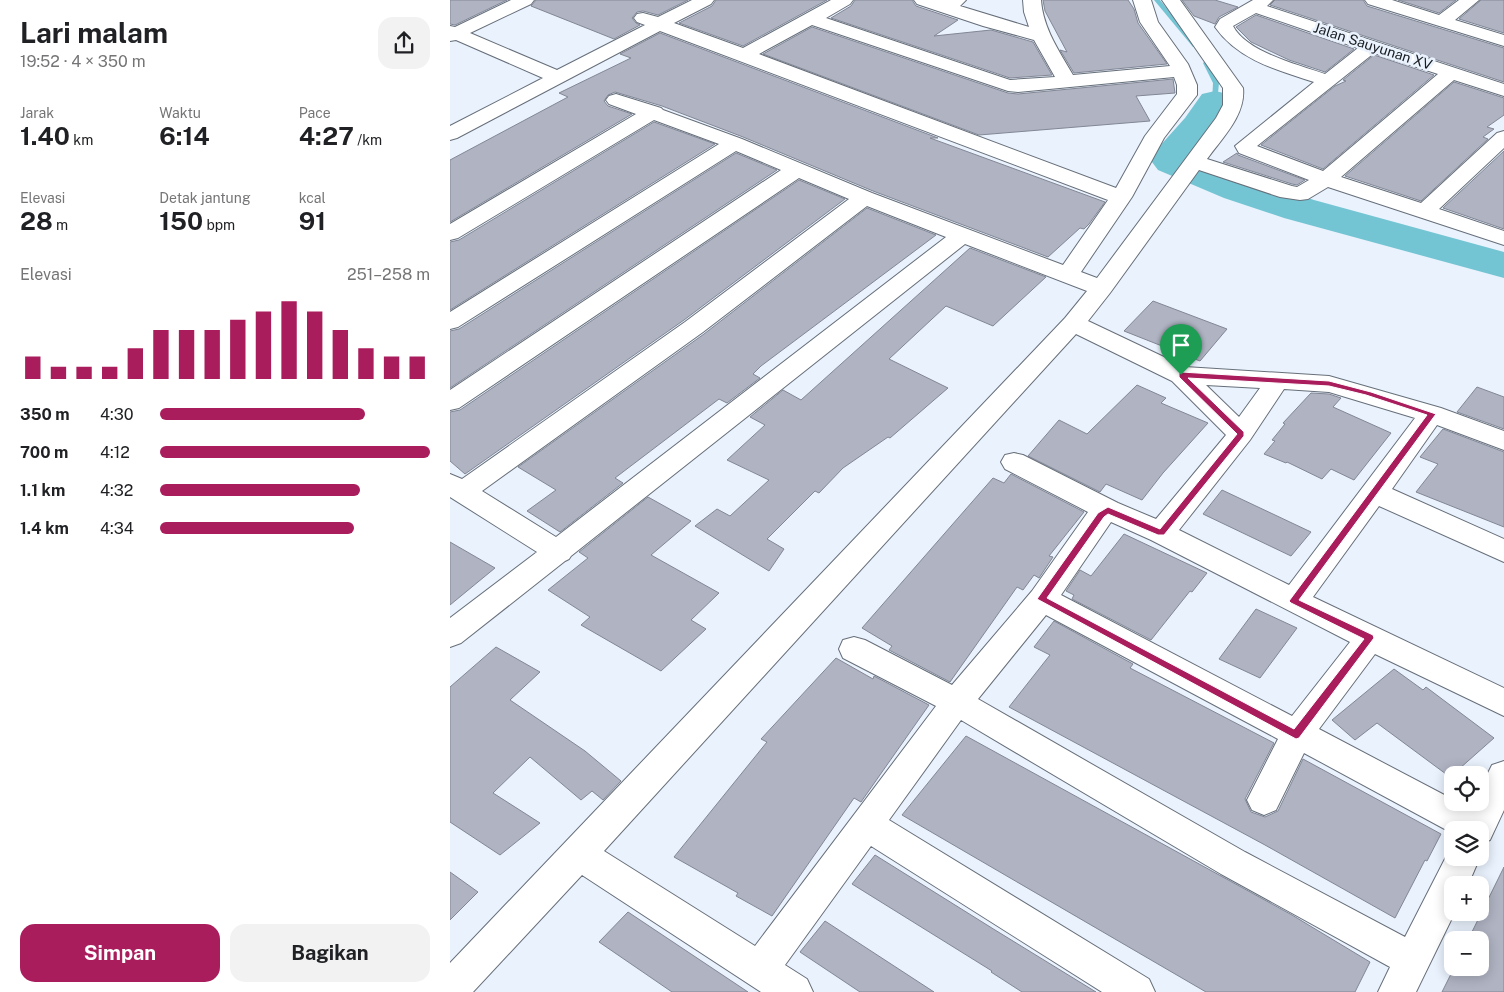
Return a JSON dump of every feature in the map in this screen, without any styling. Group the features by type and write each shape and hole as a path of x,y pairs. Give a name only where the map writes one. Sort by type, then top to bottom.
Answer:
{"street":[{"path":"452,34 525,0"},
{"path":"652,21 678,0"},
{"path":"450,134 550,75 652,21 705,0"},
{"path":"744,55 844,0"},
{"path":"923,0 951,4 989,22 1041,36"},
{"path":"1032,0 1033,12 1041,36 1067,81"},
{"path":"1068,274 1121,197 1155,136 1187,95 1187,85 1179,64 1149,22 1142,0"},
{"path":"450,990 1073,323 1102,288 1225,120 1232,109 1234,99 1232,88 1171,0"},
{"path":"1374,0 1504,41"},
{"path":"1442,21 1470,0"},
{"path":"1259,3 1226,23 1224,27 1232,39 1246,49 1328,81"},
{"name":"Jalan Sauyunan XV","path":"1259,3 1372,46 1504,90"},
{"path":"811,19 1008,85 1040,85 1173,72 1180,69"},
{"path":"652,21 1121,197"},
{"path":"452,34 550,75"},
{"path":"1372,46 1245,146 1252,152 1326,179 1504,238"},
{"path":"1190,167 1296,194 1305,192 1326,179 1452,72"},
{"path":"450,118 550,75"},
{"path":"616,100 735,142 864,198 1102,288"},
{"path":"450,233 654,112"},
{"path":"1424,212 1504,136"},
{"path":"450,322 735,142"},
{"path":"450,402 796,170"},
{"path":"559,552 456,488 694,327 864,198"},
{"path":"450,635 559,552 963,234"},
{"path":"1073,323 1181,375 1241,434"},
{"path":"1181,375 1329,384 1432,414 1504,441"},
{"path":"1161,533 1241,434 1278,380"},
{"path":"1294,601 1432,414"},
{"path":"1014,462 1108,510 1161,533 1294,601 1504,703"},
{"path":"1374,492 1504,551"},
{"path":"759,970 958,702 1042,599 1085,535 1108,510"},
{"path":"1042,599 1460,821"},
{"path":"1264,800 1296,735 1370,638"},
{"path":"854,649 958,702 1233,863 1412,960"},
{"path":"1481,821 1504,775"},
{"path":"866,824 1136,992"},
{"path":"579,854 794,992"},
{"path":"1397,992 1459,866"}],"building":[{"path":"450,0 507,0 455,25 450,24"},
{"path":"536,0 688,0 658,15 643,11 637,12 632,18 640,25 614,39 531,6"},
{"path":"716,0 827,0 743,46 679,23 712,6"},
{"path":"855,0 912,0 916,6 958,20 934,36 991,30 1033,42 1052,75 1010,78 831,18 851,6"},
{"path":"1043,0 1128,0 1134,9 1138,23 1167,64 1074,73 1060,50 1067,52 1045,11"},
{"path":"1182,0 1215,0 1238,7 1219,17 1215,24 1194,16"},
{"path":"1275,0 1363,0 1367,6 1504,48 1504,82 1270,5"},
{"path":"1398,0 1456,0 1439,13"},
{"path":"1481,0 1504,0 1504,33 1459,19"},
{"path":"1256,15 1354,49 1325,72 1289,60 1251,42 1236,27"},
{"path":"812,27 1008,93 1018,94 1173,79 1175,93 1136,96 1150,121 979,135 763,54"},
{"path":"660,33 938,138 930,138 1105,202 1084,229 1080,228 1048,257 873,191 743,137 662,106 615,92 608,95 604,101 608,106 632,114 450,222 450,160 568,97 559,93 631,58 620,54"},
{"path":"1374,55 1434,75 1323,169 1261,145 1335,86 1346,81 1343,80"},
{"path":"1454,82 1504,98 1504,115 1487,127 1494,129 1483,137 1488,139 1421,201 1345,176"},
{"path":"654,122 715,144 450,310 450,242 459,240"},
{"path":"1504,151 1504,229 1443,208"},
{"path":"736,153 777,170 450,388 450,331 459,329"},
{"path":"1237,153 1305,180 1297,185 1292,184 1223,162"},
{"path":"799,180 845,199 684,320 465,474 450,461 450,412 460,410"},
{"path":"867,208 936,235 761,366 753,374 760,378 727,403 719,399 615,478 623,483 560,532 527,511 556,490 518,467 704,334"},
{"path":"970,248 1046,277 993,326 946,306 889,359 948,388 890,438 888,437 843,468 819,493 815,491 767,539 784,549 769,571 695,526 717,509 730,516 769,480 727,460 765,425 750,417 783,390 801,400"},
{"path":"1153,301 1227,329 1200,361 1124,331"},
{"path":"1137,385 1166,398 1161,403 1208,423 1163,473 1142,500 1106,484 1100,492 1028,456 1059,420 1087,434"},
{"path":"1477,387 1504,397 1504,429 1457,412"},
{"path":"1311,393 1329,394 1341,398 1333,407 1391,433 1354,480 1331,469 1322,479 1287,462 1264,454 1275,441 1272,440 1285,424 1283,423"},
{"path":"1443,429 1504,452 1504,527 1416,492 1438,464 1420,457"},
{"path":"1011,474 1084,512 1049,556 1053,557 1039,578 1034,575 1023,590 1017,587 950,682 889,650 892,646 862,628 993,478 1004,483"},
{"path":"1222,490 1311,532 1291,556 1203,514"},
{"path":"648,497 691,521 651,555 719,593 691,620 706,629 661,671 581,625 590,617 548,590 588,558 579,552"},
{"path":"1124,534 1207,573 1192,592 1190,591 1151,640 1072,599 1074,595 1066,591 1080,570 1091,576"},
{"path":"450,542 495,568 450,605"},
{"path":"1256,609 1297,628 1260,678 1219,659"},
{"path":"1054,621 1133,664 1130,668 1274,743 1245,799 1251,812 1265,817 1278,811 1303,759 1441,834 1427,861 1425,860 1395,918 1265,845 1009,707 1050,655 1034,647"},
{"path":"496,647 540,672 510,700 585,751 621,781 603,800 592,791 581,800 530,757 493,793 540,823 500,855 450,822 450,687"},
{"path":"836,658 873,679 874,676 929,705 861,802 854,798 772,916 736,896 738,893 674,857 767,742 761,739"},
{"path":"1394,669 1423,690 1426,687 1494,738 1462,766 1444,766 1444,773 1377,723 1355,740 1332,720"},
{"path":"966,736 1292,915 1370,962 1355,992 1206,992 902,815"},
{"path":"875,855 1096,992 1022,992 992,971 852,884"},
{"path":"1504,867 1504,992 1442,992 1450,976 1489,976 1489,931 1472,931 1477,921 1489,921 1489,897"},
{"path":"450,872 478,892 450,920"},
{"path":"628,912 748,992 672,992 599,942"},
{"path":"825,921 934,992 860,992 800,952"}],"waterway":[{"path":"1157,0 1195,46"},
{"path":"1206,63 1216,83 1215,102"},
{"path":"1215,102 1198,126 1169,158 1172,162 1238,189 1299,209 1504,265"}],"route":[{"path":"1181,375 1329,384 1432,414 1294,601 1370,638 1296,735 1042,599 1085,535 1101,515 1108,510 1161,533 1241,434 1181,375"}]}
